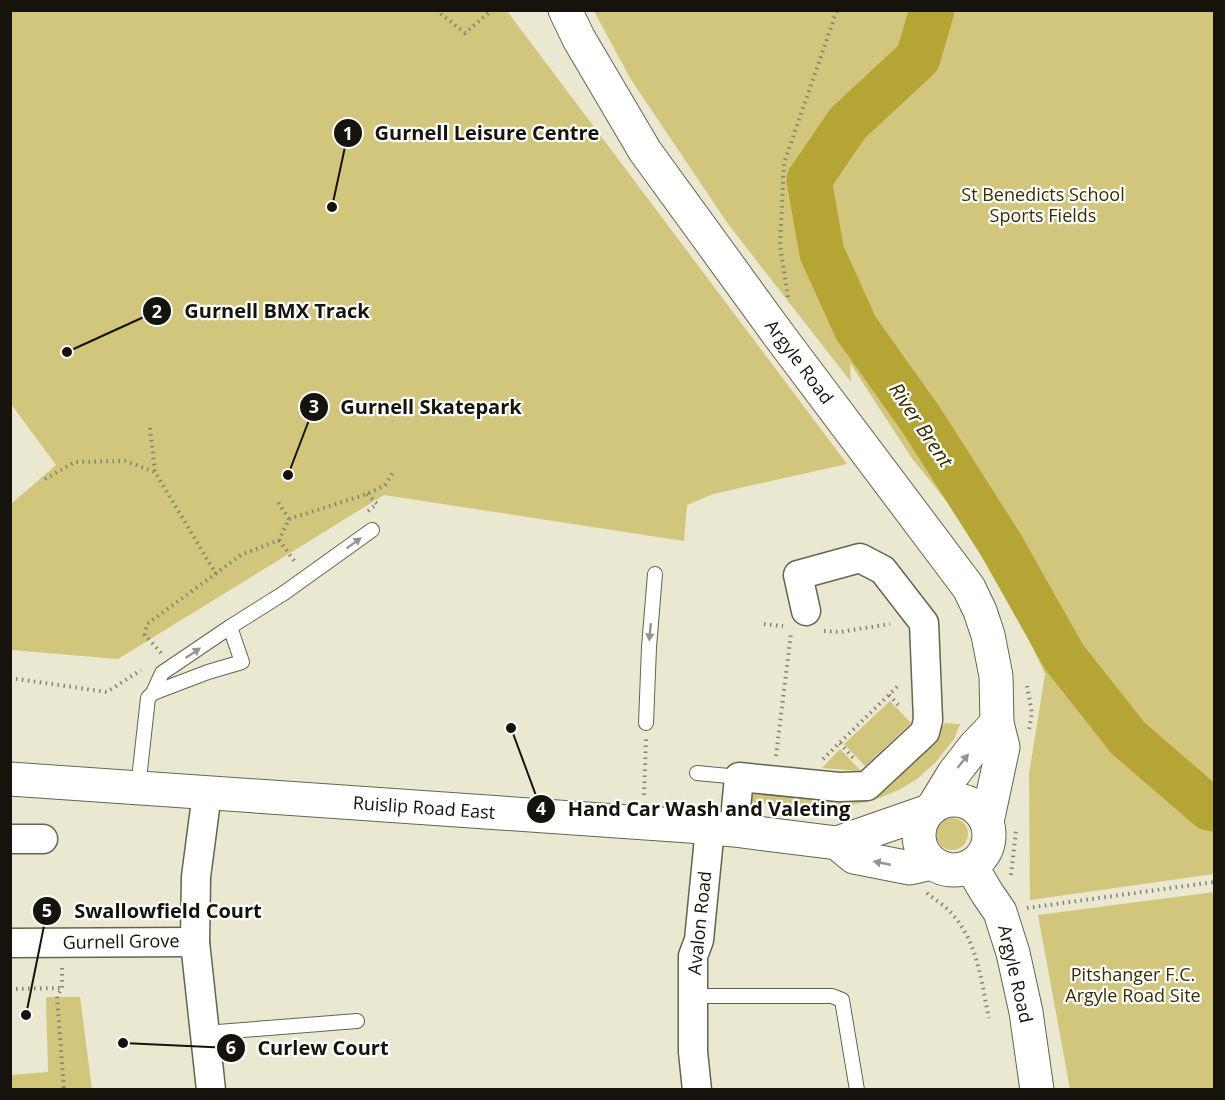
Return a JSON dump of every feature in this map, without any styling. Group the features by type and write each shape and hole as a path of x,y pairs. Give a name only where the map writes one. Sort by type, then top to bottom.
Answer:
{"main road":[{"name":"Argyle Road","path":"565,10 579,39 645,151 969,588 988,635 996,676 997,723 1003,747 987,822"},
{"path":"930,808 947,799 959,799 971,803 981,811 987,822 989,835 987,847 981,858 971,866 955,870 943,868 932,863 923,854 918,835 920,823 930,808 954,773 997,723"},
{"name":"Ruislip Road East","path":"10,779 722,829 837,843 930,808"},
{"name":"Ruislip Road East","path":"837,843 854,857 910,868 932,863"},
{"name":"Argyle Road","path":"971,866 1000,912 1013,953 1026,1012 1037,1089"}],"street":[{"path":"739,777 839,787 867,786 925,732 928,720 924,623 883,570 860,558 798,575 802,625"},
{"name":"Avalon Road","path":"697,1089 693,1052 693,956 699,939 722,829 739,777"},
{"name":"Gurnell Grove","path":"207,794 196,877 195,942 211,1089"},
{"path":"10,839 43,839"},
{"name":"Gurnell Grove","path":"10,943 195,942"}],"lane":[{"path":"138,788 148,698 153,693 162,673 284,593 372,530"},
{"path":"646,723 655,574"},
{"path":"153,693 242,662 230,627"},
{"path":"697,773 739,777"},
{"path":"693,996 832,996 842,1000 857,1089"},
{"path":"205,1034 357,1021"}],"path":[{"path":"436,10 465,33 492,10"},
{"path":"788,299 780,245 784,163 837,10"},
{"path":"150,428 155,472 216,574"},
{"path":"45,479 75,462 125,461 155,472"},
{"path":"163,655 146,635 147,624 241,555 279,540 289,519 367,494 385,485 394,471"},
{"path":"367,494 377,504"},
{"path":"278,502 289,519"},
{"path":"279,540 295,562"},
{"path":"764,624 802,625 840,632 921,618"},
{"path":"786,782 802,625"},
{"path":"786,782 926,659"},
{"path":"10,678 107,692"},
{"path":"644,801 646,723"},
{"path":"1018,910 1215,882"},
{"path":"62,943 62,987 57,996 64,1089"},
{"path":"983,957 976,959 989,1018"},
{"path":"978,970 986,968"},
{"path":"10,989 62,987"}],"green space":[{"path":"11,10 507,11 847,464 713,494 687,505 684,541 384,495 118,659 11,650 11,504 56,465 11,404"},
{"name":"St Benedicts School Sports Fields","path":"594,11 1214,11 1214,874 1030,900 1029,774 1045,674 988,553 911,457 850,363 851,382 728,224 630,78"},
{"path":"890,701 911,723 865,766 844,744"},
{"path":"945,723 960,724 954,739 935,763 917,779 899,790 872,801 828,809 750,802 751,794 756,792 867,798 936,736"},
{"path":"840,749 861,771 822,768"},
{"path":"952,818 963,823 968,834 963,845 952,850 941,845 936,834 941,823"},
{"name":"Pitshanger F.C. Argyle Road Site","path":"1214,892 1214,1089 1070,1089 1038,915"},
{"path":"46,997 80,997 92,1089 11,1089 11,1075 48,1072"}],"waterway":[{"name":"River Brent","path":"932,10 918,58 848,123 809,180 822,253 856,328 922,421 1001,545 1064,657 1128,738 1209,808 1214,809"}],"place":[{"name":"Gurnell Leisure Centre","path":"332,207"},
{"name":"Gurnell BMX Track","path":"67,352"},
{"name":"Gurnell Skatepark","path":"288,475"},
{"name":"Hand Car Wash and Valeting","path":"511,728"},
{"name":"Swallowfield Court","path":"26,1015"},
{"name":"Curlew Court","path":"123,1043"}]}
